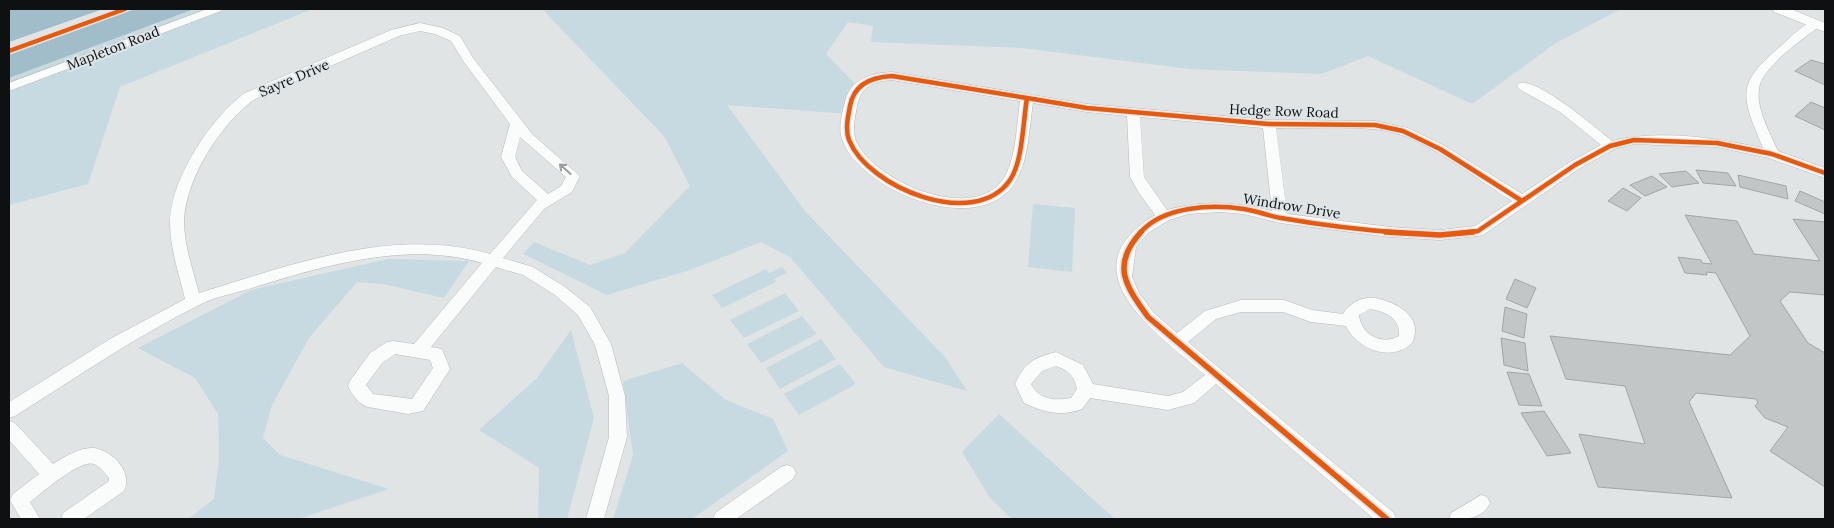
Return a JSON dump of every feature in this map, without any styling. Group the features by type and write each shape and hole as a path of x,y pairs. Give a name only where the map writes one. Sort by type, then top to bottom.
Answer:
{"street":[{"name":"Mapleton Road","path":"9,87 217,9"},
{"path":"1779,9 1821,26"},
{"path":"1772,154 1757,117 1752,88 1759,73 1776,56 1821,26"},
{"name":"Sayre Drive","path":"194,301 182,257 177,221 187,182 210,138 230,111 241,101 395,33 420,28 439,31 456,39 468,60 528,138 573,176 567,189 539,205 418,351"},
{"name":"Hedge Row Road","path":"1027,98 1015,167 1011,179 991,196 974,202 950,202 930,198 892,185 864,164 849,139 847,122 853,93 874,78 892,76 1027,98 1087,108 1269,124 1375,125 1403,132 1440,149 1522,201"},
{"path":"1523,86 1565,109 1610,146"},
{"path":"1133,112 1137,177 1144,190 1164,216"},
{"path":"517,124 508,157 517,174 546,200"},
{"path":"1269,124 1280,218"},
{"name":"Windrow Drive","path":"1388,519 1148,316 1133,296 1124,277 1124,261 1130,245 1143,229 1164,216 1188,209 1220,207 1244,209 1280,218 1390,232 1440,235 1478,231 1575,165 1610,146 1634,140 1717,143 1772,154 1825,173"},
{"path":"9,411 116,344 194,301 303,267 363,254 417,250 467,253 528,271 560,291 584,310 603,344 617,396 618,437 595,519"},
{"path":"1177,342 1211,315 1241,306 1284,306 1311,316 1351,321"},
{"path":"393,347 418,351 436,354 442,369 413,407 368,400 356,386 376,358 393,347"},
{"path":"1086,390 1168,403 1188,398 1216,375"},
{"path":"9,428 51,474"},
{"path":"31,519 19,500 51,474 86,455 96,456 118,474 118,485 70,519"},
{"path":"722,519 786,473"},
{"path":"1458,519 1480,503"}],"shaded area":[{"path":"194,9 313,9 120,87 88,184 9,205 9,78"},
{"path":"542,9 1621,9 1556,43 1472,104 1368,56 1321,74 1190,69 1022,48 871,42 873,26 848,22 826,54 859,88 849,114 727,105 805,211 945,357 967,391 884,367 790,257 761,242 693,269 607,295 523,254 534,242 590,265 625,253 690,186 664,136"},
{"path":"1033,204 1075,208 1072,272 1028,267"},
{"path":"388,259 469,261 444,298 383,284 357,282 309,338 272,405 263,438 280,455 389,489 298,519 188,519 214,499 219,460 218,414 195,378 138,348 251,290"},
{"path":"782,267 787,273 774,279 776,282 722,308 712,295 766,269 769,273"},
{"path":"785,293 799,311 744,338 730,320"},
{"path":"802,316 817,334 761,363 747,344"},
{"path":"571,330 594,418 567,519 538,519 539,468 479,430 536,379"},
{"path":"821,339 836,359 780,389 766,368"},
{"path":"682,363 726,400 773,419 788,451 692,519 613,519 633,455 623,381"},
{"path":"840,364 856,384 799,415 784,394"},
{"path":"999,414 1115,519 1012,519 990,498 962,452"}],"water":[{"path":"9,9 103,9 9,42"},
{"path":"135,9 194,9 9,78 9,55"}],"building":[{"path":"1811,60 1825,64 1825,85 1795,71"},
{"path":"1811,102 1825,108 1825,130 1795,116"},
{"path":"1696,170 1728,173 1736,186 1703,183"},
{"path":"1686,171 1699,183 1672,187 1659,174"},
{"path":"1738,175 1786,186 1788,199 1740,187"},
{"path":"1652,176 1667,187 1645,196 1630,185"},
{"path":"1623,188 1641,198 1627,211 1608,201"},
{"path":"1800,191 1825,202 1825,214 1795,201"},
{"path":"1685,215 1737,221 1754,254 1820,261 1793,219 1825,222 1825,295 1790,292 1780,301 1808,343 1825,353 1825,487 1770,451 1788,427 1765,418 1755,406 1758,403 1756,399 1696,393 1689,402 1732,498 1598,487 1579,434 1645,444 1625,386 1566,379 1550,336 1730,355 1750,336 1716,273 1706,272 1707,275 1685,273 1678,257 1701,260 1702,263 1712,264"},
{"path":"1515,279 1536,288 1527,308 1506,299"},
{"path":"1505,307 1527,314 1524,338 1502,331"},
{"path":"1501,338 1525,343 1528,371 1504,365"},
{"path":"1507,372 1529,374 1542,406 1519,405"},
{"path":"1544,411 1571,453 1547,456 1521,413"}],"cycle path":[{"path":"9,51 125,9"},
{"path":"1027,98 1026,106 1019,153 1013,174 1007,184 999,191 975,202 941,201 903,189 869,167 857,154 849,140 848,121 851,102 856,90 866,81 878,77 892,76 1087,108 1269,124 1375,125 1403,131 1440,149 1522,201"},
{"path":"1387,519 1148,317 1133,296 1124,277 1129,245 1143,229 1164,216 1188,209 1220,207 1244,209 1280,218 1390,232 1440,235 1478,231 1575,165 1610,146 1634,140 1717,143 1772,154 1825,173"}]}
